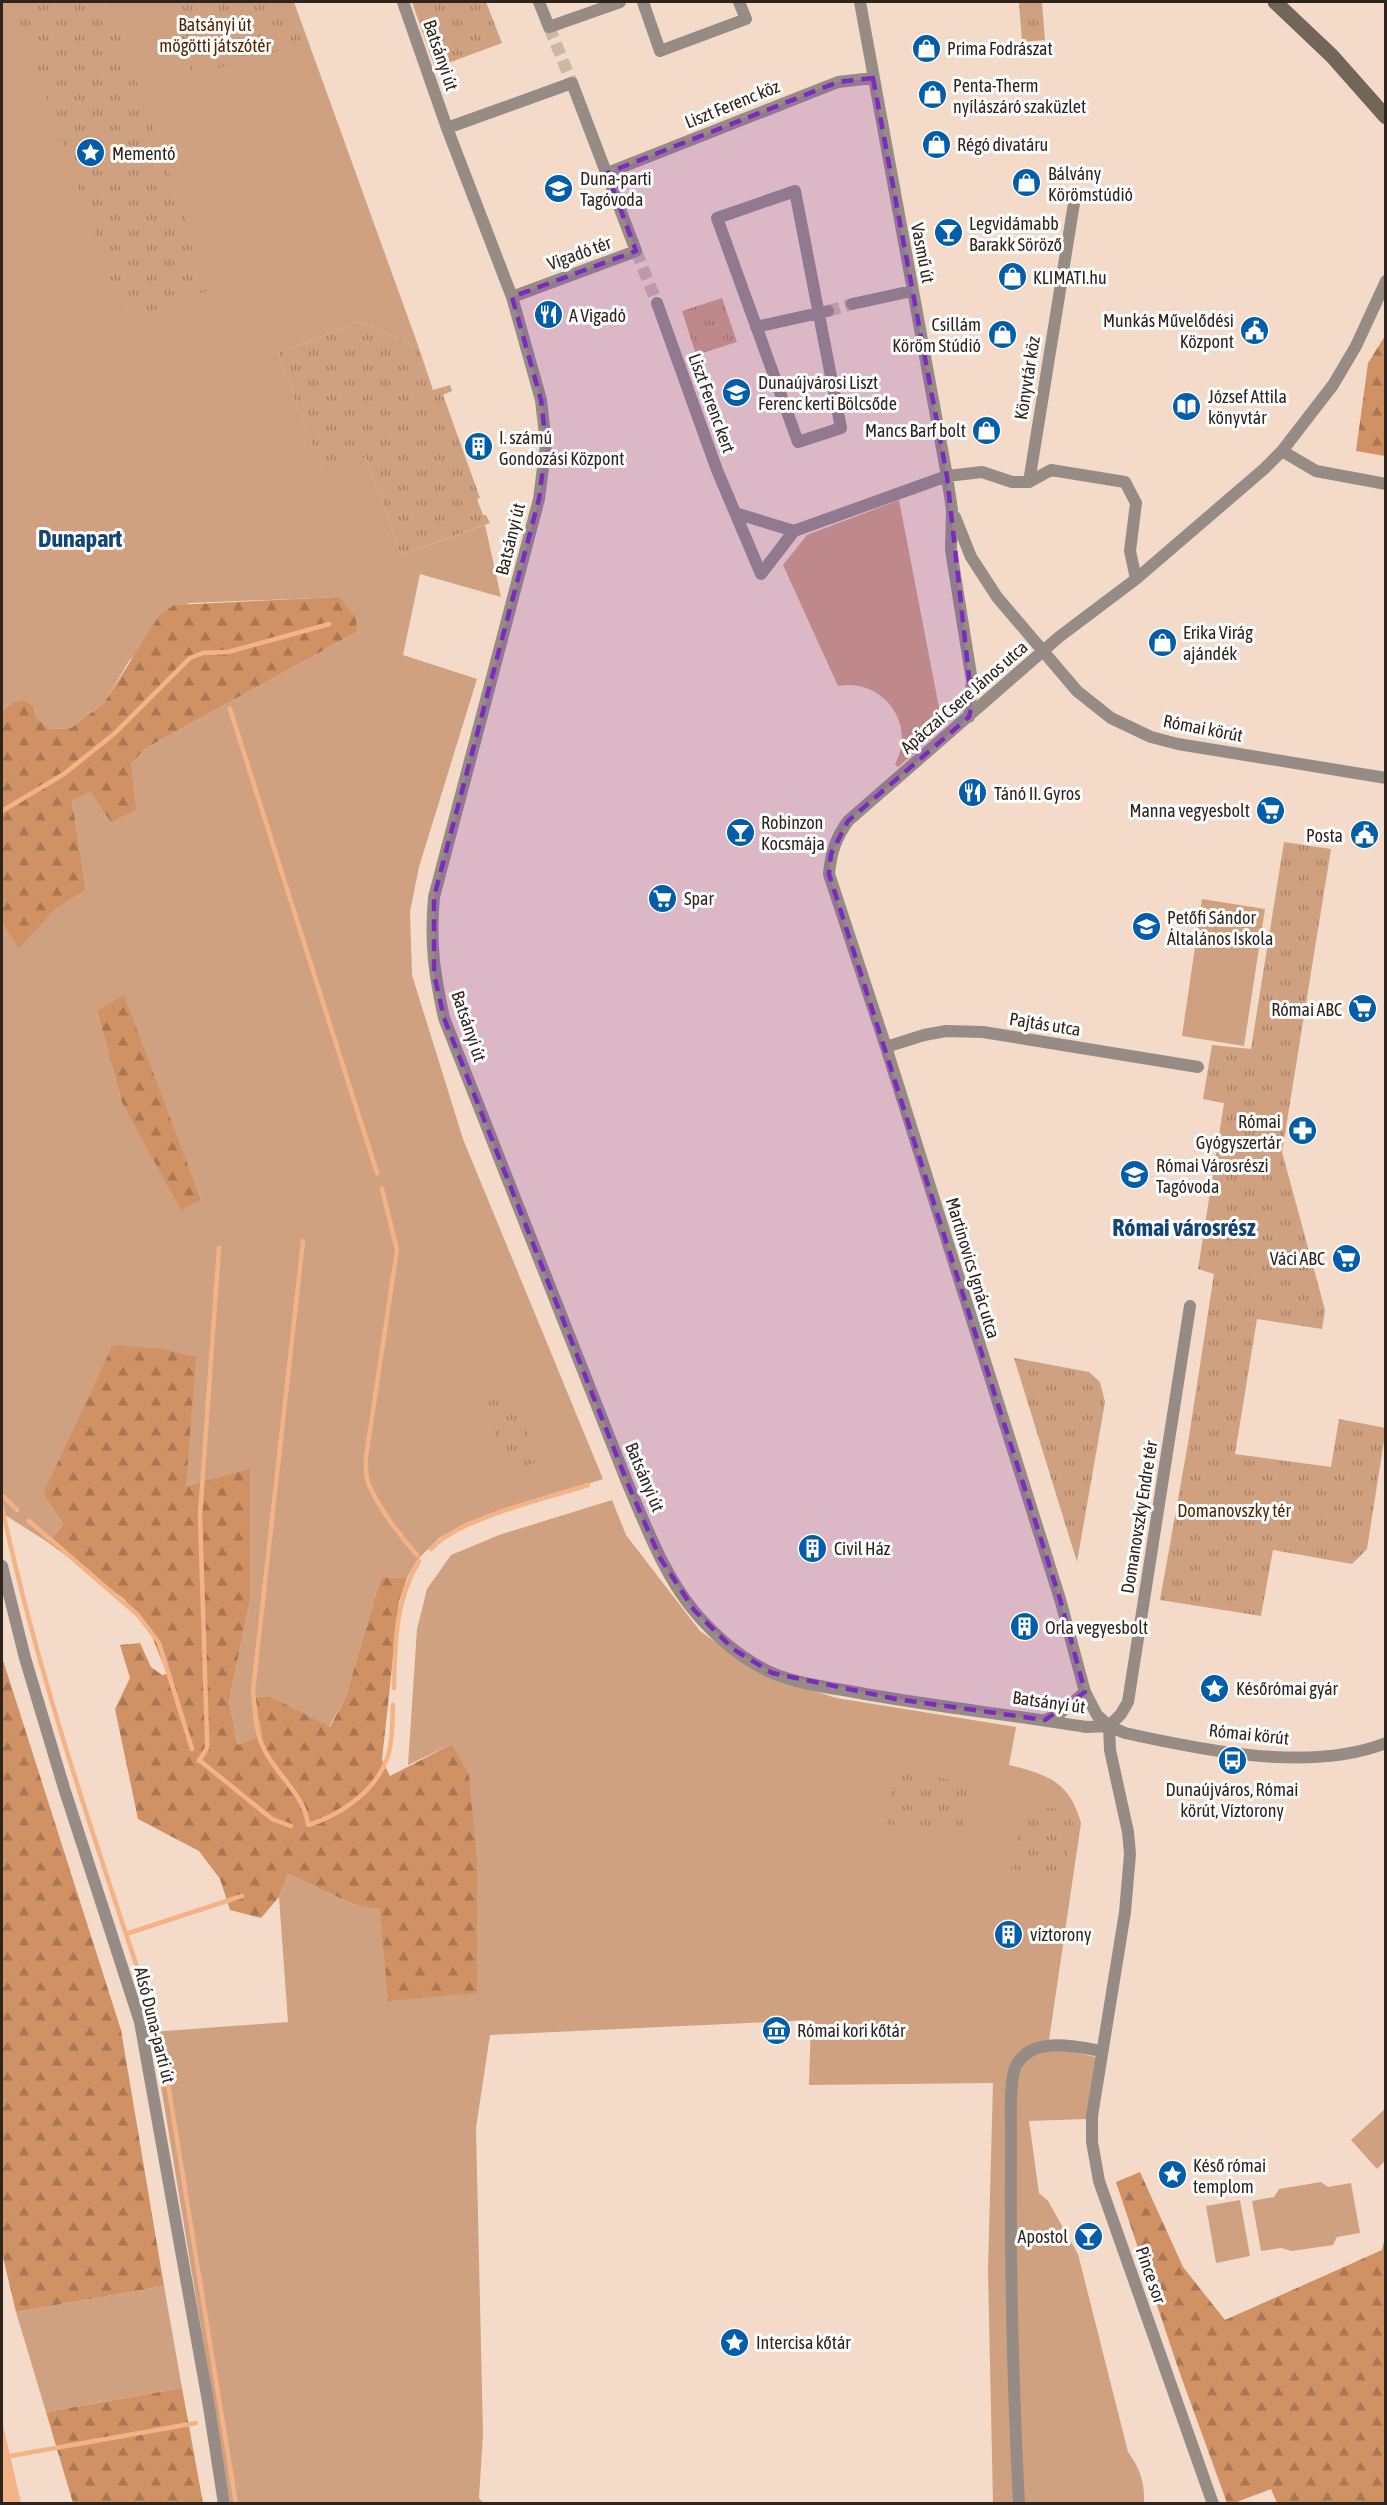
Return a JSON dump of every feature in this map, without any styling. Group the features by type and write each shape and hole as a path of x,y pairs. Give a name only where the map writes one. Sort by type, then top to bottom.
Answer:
{"street":[{"name":"Batsányi út","path":"403,2 447,128 512,297 541,400 546,444 539,499 434,897 430,937 434,974 444,1018 627,1482 660,1558 678,1589 694,1610 733,1649 772,1673 807,1683 896,1699 1086,1727 1109,1726"},
{"path":"539,2 549,27 621,2"},
{"path":"643,2 660,51 746,19 739,2"},
{"name":"Vasmű út","path":"860,2 947,476 952,510 951,550 972,681 969,717"},
{"path":"1275,2 1332,56 1386,117"},
{"name":"Liszt Ferenc köz","path":"607,173 838,82 873,78"},
{"name":"Vigadó tér","path":"447,128 572,83 607,173 636,251 512,297"},
{"path":"795,191 823,312 841,428 798,442 756,327 717,218 795,191"},
{"name":"Könyvtár köz","path":"1029,482 1075,197"},
{"name":"Apáczai Csere János utca","path":"831,854 836,838 848,821 1043,652 1136,579 1249,484 1282,451 1333,385 1356,346 1386,280"},
{"path":"852,304 912,291"},
{"name":"Liszt Ferenc kert","path":"657,303 717,470 761,573 794,531"},
{"path":"756,327 823,312"},
{"path":"1282,451 1316,471 1386,484"},
{"path":"735,513 794,531 947,476 982,472 1012,482 1029,482 1051,470 1125,482 1136,503 1130,551 1136,579"},
{"name":"Vasmű út","path":"952,510 971,557 997,597 1043,652"},
{"name":"Római körút","path":"1043,652 1092,704 1112,718 1151,737 1178,744 1386,778"},
{"name":"Martinovics Ignác utca","path":"831,854 829,874 1060,1599 1085,1692 1097,1715 1109,1726"},
{"name":"Pajtás utca","path":"886,1047 924,1035 946,1031 983,1032 1198,1067"},
{"name":"Domanovszky Endre tér","path":"1109,1726 1121,1714 1128,1702 1190,1306"},
{"name":"Alsó Duna-parti út","path":"2,1566 25,1658 61,1777 140,2022 210,2407 224,2504"},
{"path":"1045,1720 1059,1714 1085,1692"},
{"path":"1019,2504 1012,2340 1012,2085 1015,2068 1027,2053 1037,2048 1065,2045 1101,2051 1125,1912 1130,1854 1128,1832 1110,1750 1109,1726"},
{"name":"Római körút","path":"1109,1726 1125,1733 1149,1738 1255,1756 1334,1755 1386,1743"},
{"name":"Pince sor","path":"1101,2051 1092,2116 1092,2142 1100,2181 1213,2504"}],"highlighted area":[{"path":"873,78 947,476 972,704 969,717 848,821 831,854 829,874 1060,1599 1085,1692 1045,1720 896,1699 772,1673 733,1649 694,1610 660,1558 627,1482 444,1018 434,974 434,897 539,499 546,444 541,400 512,297 636,251 607,173 838,82"}],"green space":[{"path":"2,2 294,2 419,348 360,322 278,353 322,472 366,457 401,555 485,525 501,597 420,574 403,655 477,679 419,867 410,912 412,975 463,1139 603,1479 468,1522 439,1538 417,1560 407,1578 381,1577 346,1696 329,1727 270,1696 255,1697 262,1736 238,1745 229,1701 250,1601 250,1468 186,1486 43,1494 63,1524 49,1543 2,1513 2,924 19,947 56,909 86,890 72,801 131,764 146,748 357,632 339,597 189,603 129,661 104,703 71,728 50,729 36,717 33,706 10,704 2,711","holes":["97,1011 201,1199 182,1209 122,1103"]},
{"path":"13,2 109,2 210,290 125,320"},
{"name":"Batsányi út mögötti játszótér","path":"170,2 281,2 286,20 297,26 302,44 192,76"},
{"path":"412,2 486,2 502,43 435,68"},
{"path":"1019,2 1042,2 1045,40 1022,42"},
{"path":"722,298 737,342 696,355 682,311"},
{"path":"360,322 419,348 433,390 450,385 452,391 443,395 480,498 477,499 483,515 486,515 490,523 401,555 366,457 322,473 278,353"},
{"path":"1385,336 1385,456 1356,451 1368,363"},
{"path":"899,500 943,728 898,767 895,764 901,749 902,734 892,707 869,689 854,685 838,686 783,565 807,535"},
{"path":"339,597 356,618 357,632 146,748 131,764 136,810 111,822 90,791 72,801 86,890 56,909 19,948 2,924 2,711 10,704 23,700 33,706 36,717 50,729 71,728 104,703 159,616 174,605"},
{"name":"Domanovszky tér","path":"1284,842 1331,849 1282,1152 1325,1310 1322,1329 1257,1319 1235,1454 1331,1467 1339,1419 1386,1428 1367,1549 1352,1564 1273,1550 1261,1616 1160,1600 1188,1443 1214,1274 1198,1269 1224,1103 1203,1099 1212,1045 1251,1049"},
{"path":"1202,899 1265,909 1244,1046 1182,1036"},
{"path":"124,995 201,1200 181,1210 122,1103 97,1011"},
{"path":"113,1345 162,1349 196,1357 186,1486 250,1468 250,1601 229,1701 238,1745 262,1735 255,1697 270,1696 330,1727 346,1696 381,1577 407,1578 399,1602 382,1760 390,1776 452,1744 469,1775 477,1859 477,1993 388,2001 380,1909 355,1905 288,1874 279,1897 261,1918 230,1910 220,1879 199,1851 138,1819 115,1709 130,1678 120,1645 140,1643 151,1667 162,1675 167,1674 150,1631 124,1599 49,1543 63,1524 43,1494"},
{"path":"1014,1358 1089,1372 1100,1382 1105,1402 1077,1562"},
{"path":"512,1392 537,1462 508,1472 484,1402"},
{"path":"612,1500 626,1535 700,1631 761,1674 836,1698 1016,1727 1009,1765 1046,1776 1063,1789 1076,1809 1081,1823 1048,2047 1096,2057 1086,2119 1029,2121 1039,2193 1048,2201 1078,2254 1128,2452 1141,2476 1144,2503 993,2503 988,2270 993,2083 809,2085 811,2020 490,2035 476,2128 483,2434 479,2498 483,2503 230,2503 152,2032 288,2022 279,1897 288,1874 355,1905 380,1908 452,1744 408,1765 417,1629 427,1589 451,1555 499,1535"},
{"path":"2,1657 121,2030 164,2286 16,2312 2,2253"},
{"path":"895,1771 970,1782 962,1835 886,1824"},
{"path":"1023,1803 1075,1812 1063,1878 1011,1869"},
{"path":"1385,2109 1385,2161 1377,2169 1351,2140"},
{"path":"1140,2172 1183,2267 1225,2320 1382,2250 1385,2237 1385,2503 1277,2503 1271,2489 1234,2503 1227,2503 1178,2368 1116,2182"},
{"path":"1321,2182 1328,2187 1351,2183 1360,2233 1337,2237 1333,2245 1292,2251 1281,2248 1261,2251 1252,2201 1274,2197 1279,2189"},
{"path":"1240,2200 1250,2256 1216,2263 1206,2206"},
{"path":"164,2286 182,2388 46,2412 16,2312"},
{"path":"182,2388 203,2503 73,2503 46,2412"}],"shaded area":[{"path":"2,2421 21,2503 2,2503"}],"waterway":[{"path":"2,811 64,774 115,733 190,658 203,653 228,652 329,624"},
{"path":"230,709 377,1173"},
{"path":"382,1189 397,1250 366,1457 366,1474 373,1494 384,1512 417,1555"},
{"path":"303,1241 253,1690 261,1742 270,1759 302,1804 308,1825 343,1809 373,1783 386,1761 390,1748 393,1705"},
{"path":"199,1761 207,1748 200,1515 219,1248"},
{"path":"431,1549 444,1538 482,1519 588,1485"},
{"path":"2,1495 17,1510"},
{"path":"2,1507 33,1636 52,1701 154,2018"},
{"path":"29,1521 138,1615 159,1643 192,1749"},
{"path":"394,1688 396,1639 401,1607 405,1591 419,1561"},
{"path":"199,1760 272,1819 291,1826"},
{"path":"126,1934 242,1896"},
{"path":"156,2026 161,2041 236,2504"},
{"path":"10,2456 196,2423"}],"tunnel":[{"path":"549,27 572,83"},
{"path":"636,251 657,303"},
{"path":"828,311 852,304"}],"place":[{"name":"Prima Fodrászat","path":"926,48"},
{"name":"Penta-Therm nyílászáró szaküzlet","path":"932,95"},
{"name":"Régó divatáru","path":"936,144"},
{"name":"Mementó","path":"91,153"},
{"name":"Bálvány Körömstúdió","path":"1027,183"},
{"name":"Duna-parti Tagóvoda","path":"559,188"},
{"name":"Legvidámabb Barakk Söröző","path":"948,233"},
{"name":"KLIMATI.hu","path":"1012,277"},
{"name":"A Vigadó","path":"548,315"},
{"name":"Munkás Művelődési Központ","path":"1255,330"},
{"name":"Csillám Köröm Stúdió","path":"1002,334"},
{"name":"Dunaújvárosi Liszt Ferenc kerti Bölcsőde","path":"737,392"},
{"name":"József Attila könyvtár","path":"1187,406"},
{"name":"Mancs Barf bolt","path":"987,430"},
{"name":"I. számú Gondozási Központ","path":"478,447"},
{"name":"Erika Virág ajándék","path":"1162,642"},
{"name":"Tánó II. Gyros","path":"973,793"},
{"name":"Manna vegyesbolt","path":"1271,810"},
{"name":"Robinzon Kocsmája","path":"740,832"},
{"name":"Posta","path":"1364,835"},
{"name":"Spar","path":"663,898"},
{"name":"Petőfi Sándor Általános Iskola","path":"1146,927"},
{"name":"Római ABC","path":"1363,1009"},
{"name":"Római Gyógyszertár","path":"1302,1131"},
{"name":"Római Városrészi Tagóvoda","path":"1135,1175"},
{"name":"Váci ABC","path":"1346,1258"},
{"name":"Civil Ház","path":"813,1548"},
{"name":"Orla vegyesbolt","path":"1024,1627"},
{"name":"Későrómai gyár","path":"1215,1688"},
{"name":"Dunaújváros, Római körút, Víztorony","path":"1232,1760"},
{"name":"víztorony","path":"1009,1934"},
{"name":"Római kori kőtár","path":"776,2030"},
{"name":"Késő római templom","path":"1172,2175"},
{"name":"Apostol","path":"1089,2236"},
{"name":"Intercisa kőtár","path":"735,2342"}],"district":[{"name":"Dunapart","path":"80,538"},
{"name":"Római városrész","path":"1184,1227"}]}
